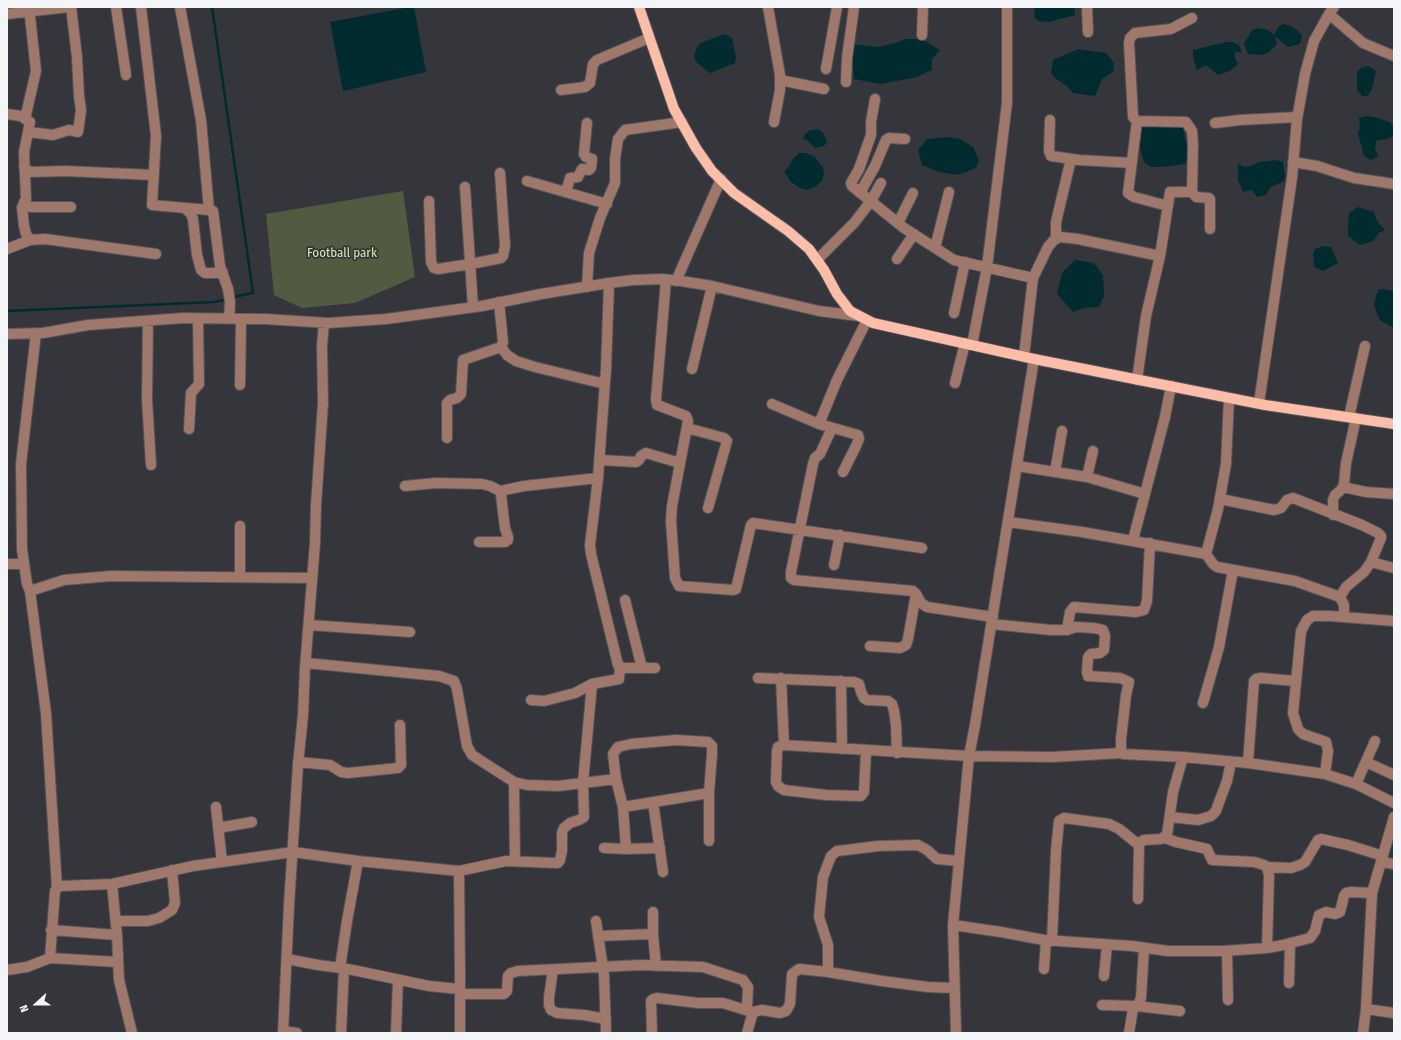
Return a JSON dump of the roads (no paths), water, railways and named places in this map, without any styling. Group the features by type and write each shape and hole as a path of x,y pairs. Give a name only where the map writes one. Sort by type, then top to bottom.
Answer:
{"main road":[{"path":"640,7 674,109 696,148 712,171 734,193 788,231 810,249 824,270 837,294 850,311 873,323 1034,359 1229,398 1394,424"}],"street":[{"path":"7,14 29,9 70,7 77,57 81,110 78,132 69,130 52,136 29,132"},
{"path":"116,7 126,75"},
{"path":"140,7 156,136 152,205 213,211 220,266 228,289 230,302 229,319"},
{"path":"180,7 201,120 209,210"},
{"path":"768,7 779,62 780,80 780,90 774,122"},
{"path":"826,69 837,7"},
{"path":"846,82 847,58 854,7"},
{"path":"922,35 923,7"},
{"path":"955,383 968,344 987,267 1007,103 1006,7"},
{"path":"1087,7 1088,32"},
{"path":"26,119 36,71 29,9"},
{"path":"1259,403 1293,162 1297,117 1305,74 1314,41 1332,10 1363,43 1394,56"},
{"path":"1192,18 1171,29 1135,33 1130,38 1133,117 1138,121 1186,122 1192,131 1192,192 1196,197 1210,199 1210,229"},
{"path":"561,90 585,87 590,83 593,64 596,60 650,38"},
{"path":"780,80 824,89"},
{"path":"875,99 871,122 871,136 851,184 852,186 898,223 954,260 1033,278"},
{"path":"7,114 21,116 30,122 24,152 26,199 22,207 26,234 30,240"},
{"path":"1215,123 1297,117"},
{"path":"1050,120 1050,154 1054,157 1132,163"},
{"path":"1138,121 1128,191 1130,195 1168,206"},
{"path":"587,287 589,253 600,218 615,183 615,159 618,139 625,130 682,122"},
{"path":"566,192 570,178 578,177 582,170 589,170 591,168 592,159 586,157 584,152 587,123"},
{"path":"860,192 875,166 886,140 889,138 905,139"},
{"path":"1056,239 1056,222 1071,159"},
{"path":"1293,162 1317,166 1354,178 1394,184"},
{"path":"24,167 30,172 66,171 153,175"},
{"path":"428,201 430,262 434,268 438,269 471,264 500,258 503,256 505,246 500,173"},
{"path":"676,280 721,179"},
{"path":"527,181 607,204"},
{"path":"817,260 854,223 871,201 881,183"},
{"path":"465,187 473,307"},
{"path":"935,248 950,192"},
{"path":"1137,380 1146,316 1160,256 1170,192 1192,192"},
{"path":"898,223 913,193"},
{"path":"24,202 30,207 71,207"},
{"path":"185,208 191,214 193,219 197,254 201,270 205,273 223,273"},
{"path":"898,258 914,234"},
{"path":"1024,356 1033,278 1048,247 1056,239 1060,237 1078,239 1160,256"},
{"path":"7,249 30,240 45,239 156,254"},
{"path":"954,313 965,262"},
{"path":"7,334 36,333 88,326 148,321 198,319 264,319 324,323 386,319 473,307 609,283 633,280 676,280 712,286 819,312 864,318 818,424"},
{"path":"666,280 656,402 660,406 686,416 688,419 672,506 671,522 675,578 679,586 736,589 751,525 757,522 922,548"},
{"path":"531,700 544,700 575,693 592,684 619,679 620,667 618,665 591,554 590,544 600,460 609,283"},
{"path":"692,369 712,286"},
{"path":"500,302 503,342 502,347 507,355 516,361 535,367 605,384"},
{"path":"189,429 191,393 199,384 198,319"},
{"path":"240,385 241,319"},
{"path":"148,321 147,399 151,465"},
{"path":"297,1033 283,1032 298,762 303,715 323,403 322,346 324,323"},
{"path":"36,333 21,464 22,549 27,584 30,591 46,713 57,888 55,891 51,930 50,958"},
{"path":"1333,515 1333,500 1335,495 1343,487 1365,346"},
{"path":"447,438 447,403 450,400 457,398 461,394 463,360 502,347"},
{"path":"956,1033 953,925 969,756 1034,359"},
{"path":"1133,540 1165,417 1171,386"},
{"path":"1206,554 1218,509 1226,464 1229,398"},
{"path":"772,404 818,424 858,435 859,439 844,472"},
{"path":"687,428 724,438 727,441 708,508"},
{"path":"832,428 820,454 815,458 813,464 791,576 794,580 913,591 921,603 927,607 992,621 1051,630 1067,630 1076,627 1103,630 1105,636 1104,650 1100,653 1091,654 1089,656 1087,674 1091,677 1120,678 1129,682 1126,695 1122,753"},
{"path":"1055,472 1062,431"},
{"path":"1087,477 1093,451"},
{"path":"600,460 636,462 646,452 680,463"},
{"path":"1017,466 1087,477 1145,494"},
{"path":"502,492 524,486 598,478"},
{"path":"405,486 436,483 482,484 502,492"},
{"path":"1343,487 1366,492 1394,494"},
{"path":"479,542 505,542 508,540 505,528 502,492"},
{"path":"1220,499 1274,510 1281,508 1287,500 1293,498 1333,515 1362,525 1381,536 1371,562 1364,572 1346,587 1340,597"},
{"path":"1008,522 1133,540 1206,554 1213,564 1218,567 1294,581 1340,597 1344,605 1344,617"},
{"path":"240,526 240,578"},
{"path":"834,565 840,536"},
{"path":"1067,630 1070,612 1074,607 1136,612 1144,610 1147,601 1150,543"},
{"path":"1371,562 1394,568"},
{"path":"7,564 24,564"},
{"path":"1203,703 1218,648 1233,570"},
{"path":"30,591 64,580 110,576 312,578"},
{"path":"870,646 900,648 906,645 916,594"},
{"path":"625,600 642,668"},
{"path":"1325,774 1328,752 1326,742 1303,734 1298,729 1294,720 1295,681 1301,631 1307,620 1313,616 1394,621"},
{"path":"309,625 410,632"},
{"path":"306,663 439,676 454,681 457,689 467,746 472,755 514,782 528,785 558,786 616,779"},
{"path":"620,667 655,668"},
{"path":"758,678 841,681 859,684 862,696 867,700 888,701 892,704 896,726 897,752"},
{"path":"781,678 784,745"},
{"path":"1248,763 1254,681 1261,678 1295,681"},
{"path":"841,681 842,749"},
{"path":"57,888 60,886 112,884 172,870 293,852 358,861 459,871 491,863 515,861 558,863 562,851 562,833 564,828 570,823 584,817 583,783 592,684"},
{"path":"298,762 330,764 341,772 348,773 398,768 401,765 400,725"},
{"path":"626,849 623,806 616,779 613,754 618,747 631,744 676,740 708,742 712,746 708,841"},
{"path":"1356,784 1375,741"},
{"path":"866,751 864,792 857,796 826,795 784,790 778,786 776,782 777,751 778,747 784,745 969,756 1052,757 1122,753 1248,763 1325,774 1356,784 1394,803"},
{"path":"1165,838 1170,818 1173,792 1183,757"},
{"path":"1170,818 1198,820 1210,816 1216,811 1231,762"},
{"path":"1366,762 1394,774"},
{"path":"514,782 515,861"},
{"path":"623,806 709,793"},
{"path":"653,802 663,872"},
{"path":"216,807 222,862"},
{"path":"1363,1033 1366,1009 1372,893 1394,817"},
{"path":"1044,969 1049,940 1059,821 1064,818 1109,824 1139,845"},
{"path":"218,828 252,822"},
{"path":"1138,899 1139,845 1144,840 1165,838 1207,849 1212,860 1254,862 1267,867 1291,868 1300,866 1305,862 1318,840 1321,839 1348,845 1394,864"},
{"path":"828,972 828,945 820,917 823,877 831,856 837,851 878,846 918,845 927,850 937,859 959,861"},
{"path":"604,848 660,848"},
{"path":"341,1033 342,968 347,920 358,861"},
{"path":"1267,867 1269,876 1267,948"},
{"path":"116,921 148,921 159,918 172,910 174,902 172,870"},
{"path":"459,871 460,1033"},
{"path":"112,884 116,921 119,980 132,1033"},
{"path":"953,925 1049,940 1175,951 1227,951 1267,948 1290,944 1313,935 1318,917 1322,913 1326,912 1335,914 1340,912 1346,893 1372,893"},
{"path":"653,912 653,934 656,966"},
{"path":"596,921 603,967 606,1033"},
{"path":"51,930 117,935"},
{"path":"598,936 653,934"},
{"path":"1289,983 1290,944"},
{"path":"1104,976 1107,945"},
{"path":"1128,1033 1133,1009 1141,998 1144,948"},
{"path":"1227,951 1228,1000"},
{"path":"7,970 27,967 50,958 117,962"},
{"path":"287,958 459,992 504,994 507,991 508,976 511,973 518,971 603,967 703,967 743,980 748,987 750,1011 747,1033"},
{"path":"652,1033 652,1001 653,999 657,998 698,1003 723,1003 750,1011 762,1010 780,1013 786,1011 790,1004 792,974 798,969 928,987 954,988"},
{"path":"553,970 548,997 551,1010 557,1013 584,1015 606,1019"},
{"path":"396,1033 398,980"},
{"path":"1102,1005 1136,1006 1180,1011"},
{"path":"1366,1009 1394,1013"}],"water":[{"path":"414,7 426,72 343,91 330,22"},
{"path":"1035,7 1075,7 1075,15 1049,22 1038,21 1034,17"},
{"path":"1283,24 1291,26 1297,30 1302,36 1300,44 1288,47 1275,36 1277,44 1268,53 1261,55 1248,54 1244,44 1252,30 1259,28 1268,30 1274,35 1278,27"},
{"path":"725,34 732,38 736,57 735,63 710,73 696,62 694,56 697,47 700,43"},
{"path":"906,39 922,39 940,50 932,59 932,70 917,77 880,84 854,79 851,44 878,47"},
{"path":"1226,42 1233,42 1239,45 1242,53 1235,51 1235,58 1238,64 1230,71 1218,75 1206,65 1197,70 1193,58 1193,50"},
{"path":"1078,49 1106,53 1114,63 1113,72 1102,79 1095,96 1073,93 1051,73 1053,60"},
{"path":"1368,66 1376,71 1372,89 1368,96 1362,96 1357,90 1357,72 1361,68"},
{"path":"1367,116 1390,122 1394,128 1394,136 1376,141 1375,150 1379,156 1371,160 1364,156 1358,133 1360,128 1359,118"},
{"path":"1178,123 1183,128 1189,156 1185,164 1151,167 1144,162 1137,131 1145,124"},
{"path":"818,129 823,133 827,142 824,146 815,148 806,139 803,139 805,134 810,130"},
{"path":"947,137 960,139 973,147 979,160 976,168 958,175 938,172 922,165 918,150 927,139"},
{"path":"799,153 806,153 814,156 823,167 824,175 822,181 815,187 808,190 800,188 791,182 784,171"},
{"path":"1276,160 1283,162 1285,176 1284,181 1270,188 1266,195 1257,197 1252,190 1243,192 1238,180 1238,164 1245,167 1260,162"},
{"path":"1358,207 1374,212 1377,221 1385,230 1379,233 1373,241 1360,245 1348,236 1349,213"},
{"path":"1323,246 1331,247 1338,263 1323,271 1314,267 1313,254 1315,249"},
{"path":"1075,260 1094,263 1103,275 1104,296 1099,307 1085,308 1073,312 1057,294 1062,273"},
{"path":"1379,289 1394,291 1394,328 1380,320 1374,306"}],"waterway":[{"path":"212,7 253,293 233,297"},
{"path":"7,311 214,302 228,299"}],"park label":[{"name":"Football park","path":"342,253"}]}
